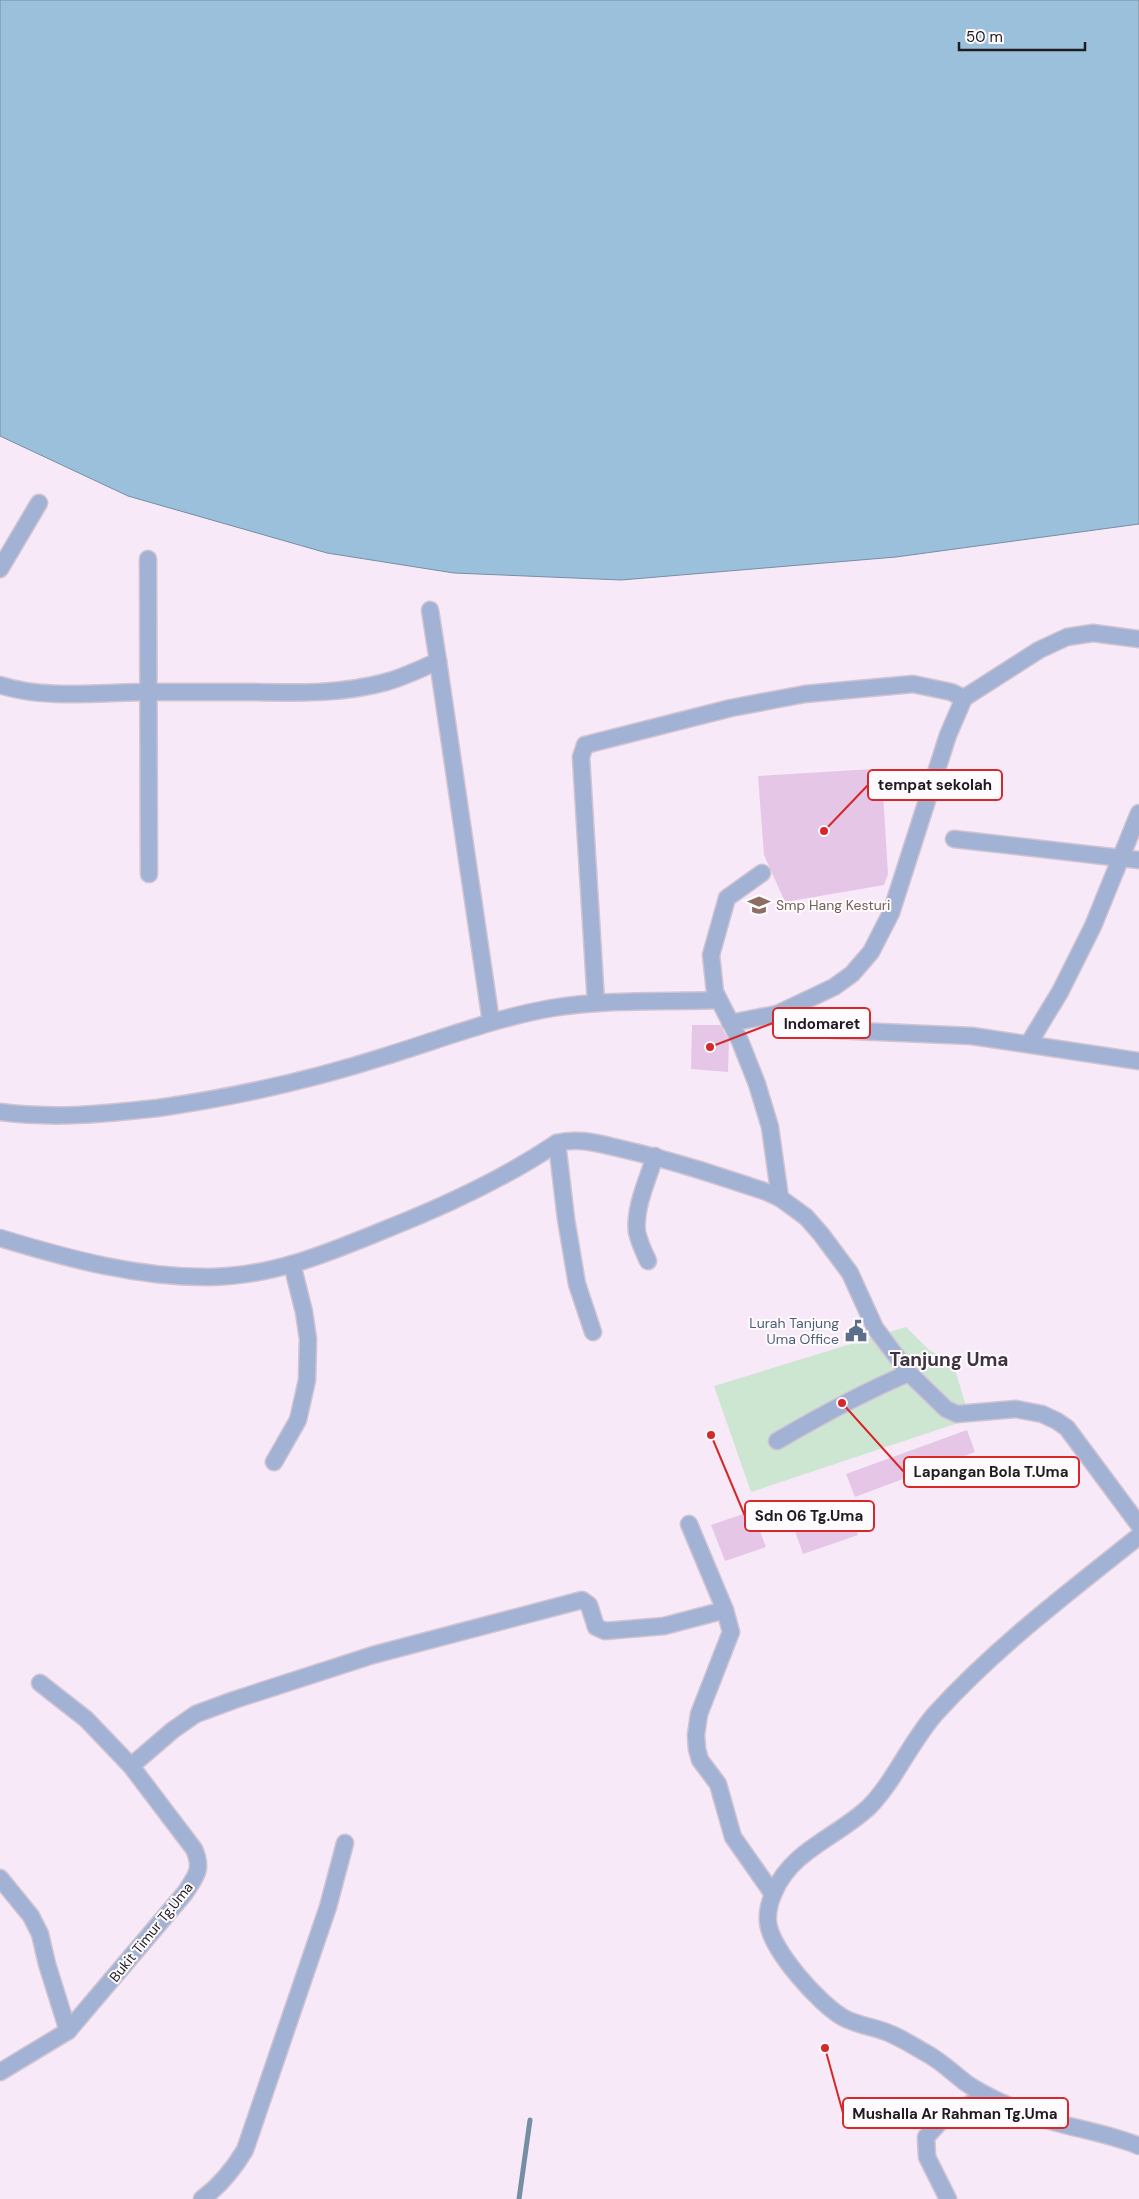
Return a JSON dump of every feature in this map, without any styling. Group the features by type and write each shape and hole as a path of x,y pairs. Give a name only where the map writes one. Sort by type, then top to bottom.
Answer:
{"street":[{"path":"0,569 39,504"},
{"path":"148,559 150,692 149,874"},
{"path":"430,610 491,1022"},
{"path":"730,1023 777,1014 834,987 852,974 871,952 891,913 948,735 964,698 1039,650 1067,637 1093,633 1139,639"},
{"path":"0,685 16,690 63,694 150,692 303,694 343,690 385,682 414,672 438,660"},
{"path":"596,1003 580,757 585,745 731,708 805,694 913,684 951,692 964,698"},
{"path":"1029,1043 1060,992 1093,926 1139,813"},
{"path":"954,839 1139,860"},
{"path":"762,873 727,898 711,955 714,992 740,1041 758,1084 770,1127 780,1198"},
{"path":"0,1112 39,1116 86,1116 208,1101 312,1078 491,1022 552,1008 596,1003 718,1000"},
{"path":"777,1014 810,1026 833,1030 972,1036 1139,1060"},
{"path":"0,1238 64,1257 114,1268 179,1276 212,1277 256,1274 335,1250 461,1198 557,1143 567,1140 588,1141 655,1156 767,1192 780,1198 806,1217 850,1272 875,1328 910,1373 946,1409 952,1412 975,1413 1016,1409 1042,1414 1057,1421 1067,1428 1139,1525"},
{"path":"557,1143 566,1219 577,1284 594,1332"},
{"path":"648,1261 639,1241 637,1225 638,1214 655,1156"},
{"path":"274,1462 298,1420 307,1380 308,1339 304,1312 292,1264"},
{"path":"777,1441 830,1410 878,1386 910,1373"},
{"path":"689,1524 725,1610 731,1632 698,1714 697,1749 700,1760 718,1784 733,1837 773,1894"},
{"path":"1139,1536 1008,1641 935,1714 870,1805 835,1833 808,1850 789,1867 773,1894 768,1912 770,1929 801,1981 842,2017 857,2024 891,2034 930,2056 985,2095 1030,2114 1063,2125 1120,2138 1139,2146"},
{"path":"132,1766 173,1730 196,1714 373,1655 441,1636 582,1600 589,1605 596,1627 605,1630 664,1626 725,1610"},
{"name":"Bukit Timur Tg.Uma","path":"0,2072 68,2031 185,1893 197,1874 199,1866 199,1859 194,1849 132,1766 86,1719 40,1682"},
{"path":"202,2199 218,2187 234,2169 245,2150 322,1925 345,1843"},
{"path":"0,1878 31,1916 40,1934 47,1964 68,2031"},
{"path":"948,2199 927,2157 926,2137 940,2122 985,2095"}],"green space":[{"path":"906,1327 929,1350 953,1363 970,1419 751,1492 714,1386"}],"water":[{"path":"0,0 1139,0 1139,524 896,557 621,580 454,573 327,553 128,496 0,436"}],"building":[{"path":"872,769 882,776 888,874 884,885 785,902 764,855 758,776"},
{"path":"692,1025 720,1025 729,1041 728,1072 691,1069"},
{"path":"967,1430 975,1452 855,1497 846,1474"},
{"path":"752,1511 766,1547 725,1561 711,1525"},
{"path":"850,1513 858,1535 803,1554 795,1531"}],"waterway":[{"path":"519,2199 530,2120"}],"place":[{"name":"tempat sekolah","path":"824,831"},
{"name":"Smp Hang Kesturi","path":"759,905"},
{"name":"Indomaret","path":"710,1047"},
{"name":"Lurah Tanjung Uma Office","path":"856,1331"},
{"name":"Lapangan Bola T.Uma","path":"842,1403"},
{"name":"Sdn 06 Tg.Uma","path":"711,1435"},
{"name":"Mushalla Ar Rahman Tg.Uma","path":"825,2048"}],"district":[{"name":"Tanjung Uma","path":"949,1359"}]}
